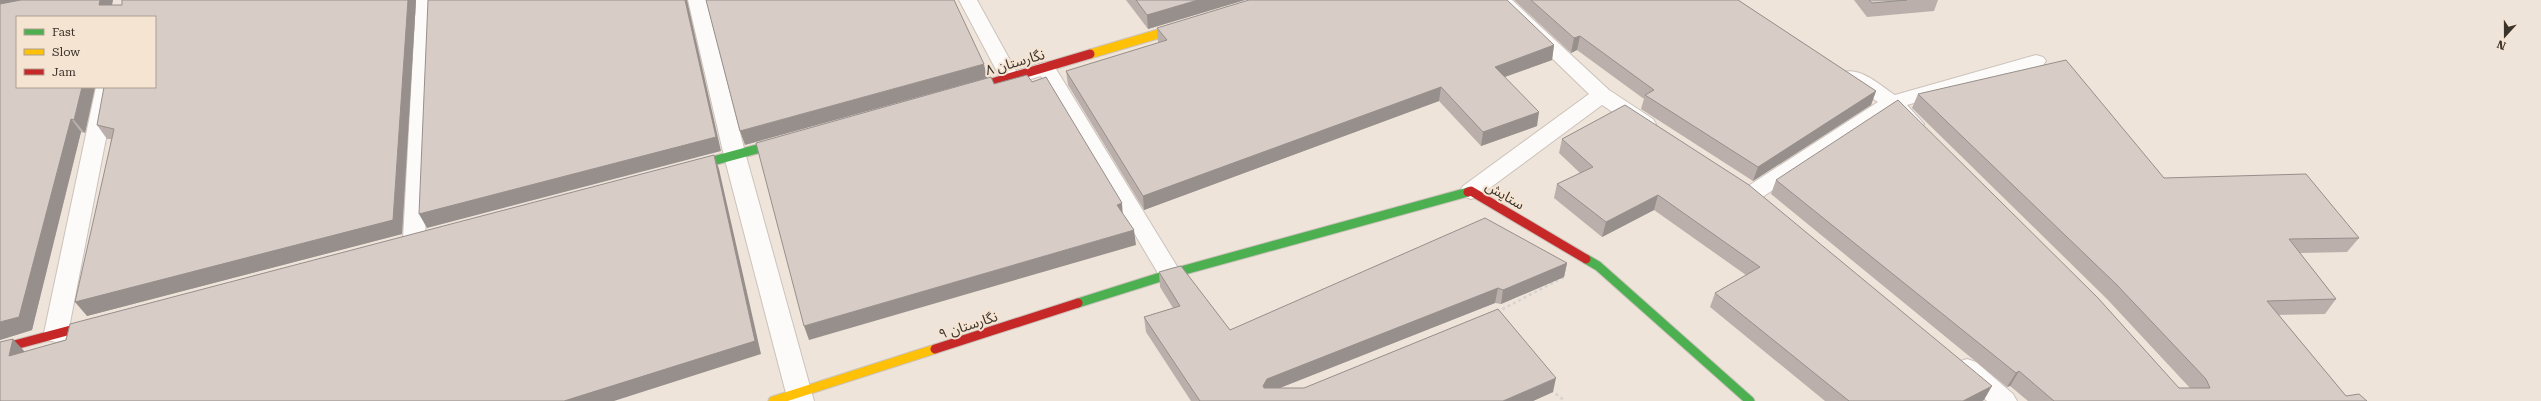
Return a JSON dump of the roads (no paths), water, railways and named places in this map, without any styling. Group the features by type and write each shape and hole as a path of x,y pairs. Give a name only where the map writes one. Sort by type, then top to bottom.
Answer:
{"street":[{"path":"414,239 425,0"},
{"path":"696,0 735,156 800,397"},
{"path":"968,0 1010,79 1046,68 1170,274"},
{"path":"1501,0 1602,95 1661,133"},
{"name":"نگارستان ۸","path":"1046,68 1196,23"},
{"path":"1753,193 1892,102 2036,61"},
{"path":"1833,64 1892,102 1931,141"},
{"name":"نگارستان ۸","path":"957,94 1010,79"},
{"path":"56,333 106,88"},
{"path":"1471,191 1602,95"},
{"path":"681,170 796,139"},
{"path":"1733,180 1753,193 1771,208"},
{"name":"ستایش","path":"1170,274 1471,191 1598,266 1750,401"},
{"name":"نگارستان ۹","path":"773,401 800,397 1170,274"},
{"path":"0,348 110,319"},
{"path":"1953,358 2004,401"}]}
